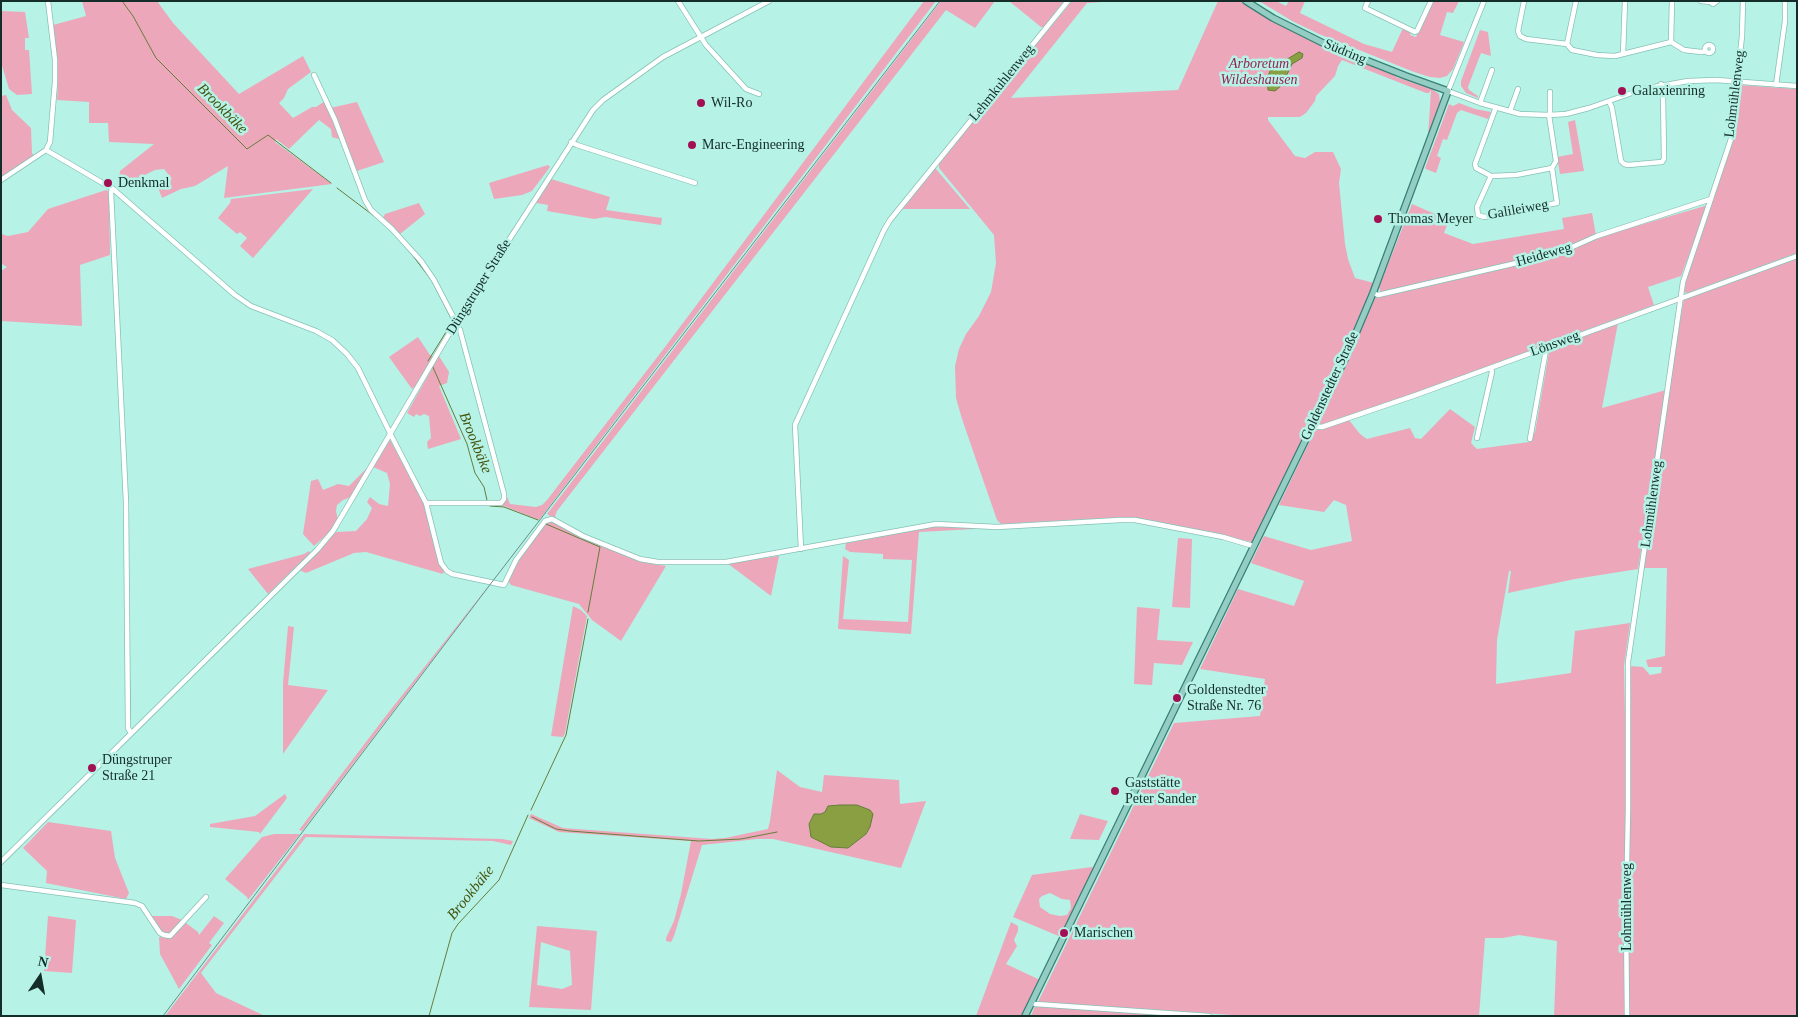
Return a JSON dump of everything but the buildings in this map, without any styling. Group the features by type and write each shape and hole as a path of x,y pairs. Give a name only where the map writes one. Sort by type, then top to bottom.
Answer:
{"main road":[{"name":"Südring","path":"1246,1 1273,18 1325,44 1448,91"},
{"name":"Goldenstedter Straße","path":"1025,1016 1345,359 1372,293 1448,91"}],"street":[{"path":"1,180 46,150 50,142 55,60 48,1"},
{"path":"678,1 706,44 746,88 759,94"},
{"name":"Düngstruper Straße","path":"1,862 305,562 333,530 456,322 593,110 603,100 663,57 769,1"},
{"name":"Lehmkuhlenweg","path":"801,549 794,432 797,419 884,230 1068,1"},
{"path":"1368,1 1365,8 1415,32 1431,1"},
{"name":"Goldenstedter Straße","path":"1448,91 1484,1"},
{"path":"1524,1 1518,31 1520,36 1526,39 1567,44 1572,50 1606,55 1623,54 1671,42 1684,50 1706,51"},
{"path":"1567,44 1576,1"},
{"path":"1623,54 1625,1"},
{"path":"1671,42 1672,1"},
{"path":"1701,1 1714,4 1717,1"},
{"name":"Lohmühlenweg","path":"1628,1016 1626,915 1628,662 1683,282 1731,139 1742,36 1742,1"},
{"path":"1776,85 1785,21 1785,1"},
{"path":"1480,103 1492,70"},
{"path":"314,75 336,120 365,200 371,210 392,229 421,261 434,280 460,330 504,499 502,503 426,503"},
{"path":"1448,91 1480,103 1510,111 1524,114 1549,115 1566,114 1662,84 1693,80 1797,86"},
{"path":"1609,101 1612,108 1621,161 1628,165 1662,162 1664,159 1662,84"},
{"path":"1510,111 1518,90"},
{"path":"1496,107 1475,164 1476,168 1491,176 1552,168 1556,161 1549,115 1550,92"},
{"path":"572,142 695,182"},
{"path":"46,150 113,188 235,295 251,306 316,331 342,349 358,368 426,503 441,563 452,574 504,585 516,560 545,521 552,519 583,536 646,561 726,562 927,525 997,527 1120,520 1141,521 1253,546"},
{"name":"Galileiweg","path":"1491,176 1477,207 1478,215 1484,217 1554,204 1557,200 1552,168"},
{"path":"113,188 111,192 126,502 128,728 131,733"},
{"name":"Heideweg","path":"1372,293 1378,295 1521,262 1570,248 1599,236 1711,199"},
{"name":"Lönsweg","path":"1312,426 1322,428 1797,256"},
{"path":"1530,439 1545,347"},
{"path":"1477,438 1492,372 1491,368"},
{"path":"1,884 136,903 142,906 160,933 170,936 206,897"},
{"path":"1032,1002 1210,1016"}],"green space":[{"path":"82,1 157,1 173,23 239,94 303,56 311,72 288,89 284,98 279,103 293,118 325,101 342,140 332,137 331,129 319,120 289,149 276,139 275,142 332,184 224,198 228,166 195,186 181,189 162,198 157,185 172,179 164,169 155,170 118,188 120,171 154,144 109,142 108,123 89,123 89,102 57,100 58,80 53,25 86,16"},
{"path":"924,1 936,1 539,520 504,506 490,506 505,500 506,494 510,504 536,507 542,505 547,500 665,347"},
{"path":"941,1 995,1 975,28 946,10 557,511 556,518 547,514"},
{"path":"1009,1 1064,1 1044,27 1041,27"},
{"name":"Arboretum Wildeshausen","path":"1072,1 1117,1 1087,3 1011,98 1178,90 1218,1 1240,1 1289,29 1322,45 1395,74 1396,77 1432,89 1439,94 1440,102 1424,152 1422,154 1428,137 1431,90 1429,93 1426,93 1342,60 1335,76 1316,96 1315,101 1306,113 1300,117 1268,117 1268,120 1295,156 1305,158 1315,152 1333,152 1341,169 1339,183 1348,259 1355,278 1374,283 1344,358 1252,542 1126,517 1001,524 997,520 962,419 956,398 955,366 959,349 966,334 979,316 991,292 996,263 994,235 939,168 939,162"},
{"path":"1259,1 1276,1 1286,6 1289,1 1305,1 1300,13 1364,44 1392,52 1403,28 1411,32 1410,35 1416,37 1433,1 1459,1 1453,13 1447,12 1440,35 1464,42 1453,69 1447,76 1440,78 1430,77 1319,34 1292,21"},
{"path":"1,11 25,12 29,38 25,38 25,50 29,50 32,94 17,95 9,89 1,62"},
{"path":"1480,30 1488,32 1491,56 1481,53 1468,87 1478,98 1466,93 1461,86 1461,81"},
{"path":"1739,85 1797,89 1797,253 1688,293 1684,292 1731,147"},
{"path":"6,95 12,110 31,128 32,153 34,156 1,177 1,96"},
{"path":"357,102 384,162 357,171 330,108"},
{"path":"1459,103 1491,112 1488,119 1461,110 1457,113 1447,140 1443,139 1437,156 1441,158 1436,173 1426,169 1449,104 1453,106"},
{"path":"1575,120 1584,171 1560,174 1557,157 1573,154 1568,122"},
{"path":"548,165 550,167 532,191 522,195 494,199 489,183"},
{"path":"934,169 936,169 970,209 901,209"},
{"path":"551,179 610,197 606,210 662,218 661,225 605,217 594,219 547,211 548,205 536,203"},
{"path":"313,189 253,258 240,246 247,238 240,232 237,234 218,218 231,199"},
{"path":"106,190 109,192 110,255 80,265 82,326 1,321 1,271 7,267 2,264 1,259 1,234 8,236 28,232 48,209"},
{"path":"419,203 425,214 400,234 383,218 385,214"},
{"path":"1412,204 1449,220 1444,233 1473,244 1564,229 1562,218 1592,213 1596,235 1570,246 1511,263 1381,293 1379,287"},
{"path":"1708,205 1681,276 1648,287 1654,305 1325,425 1319,424 1376,296 1521,263 1596,238"},
{"path":"1797,258 1797,1016 1629,1016 1630,666 1643,667 1650,675 1661,673 1662,667 1648,667 1646,660 1665,656 1667,568 1644,568 1674,354 1684,299"},
{"path":"1618,323 1602,408 1666,390 1638,569 1575,579 1508,593 1511,571 1509,571 1497,640 1496,684 1571,673 1575,631 1630,623 1624,666 1627,810 1624,1016 1554,1016 1557,941 1519,935 1503,938 1485,938 1479,1016 1247,1016 1038,1002 1174,723 1260,716 1265,679 1200,669 1238,589 1294,606 1304,581 1251,563 1264,536 1311,550 1352,541 1346,505 1334,500 1324,512 1279,505 1315,430 1324,429 1349,420 1360,434 1367,439 1410,428 1415,438 1421,439 1450,409 1475,427 1471,443 1477,449 1529,442 1535,432 1550,347"},
{"path":"418,337 430,355 434,357 418,384 412,389 389,357"},
{"path":"439,356 449,372 447,383 439,386 461,439 428,449 427,442 431,438 429,416 416,414 414,417 407,413"},
{"path":"390,440 423,500 444,571 443,574 366,552 354,553 306,573 299,570 336,532 356,531 367,519 372,508 367,502 370,497 379,504 388,506 390,484 387,473 373,467"},
{"path":"370,465 351,497 337,505 338,520 332,530 314,546 303,534 311,481 318,479 323,490 338,484 349,486"},
{"path":"547,522 557,524 582,537 642,562 666,566 621,641 592,620 579,604 511,585 508,581 523,553"},
{"path":"934,526 993,528 919,532 911,634 838,629 843,556 849,560 843,619 908,622 912,560 883,559 883,554 850,552 845,549 846,543"},
{"path":"1178,538 1192,539 1190,608 1172,607"},
{"path":"309,551 310,553 268,594 248,569 304,554"},
{"path":"779,556 771,596 727,563"},
{"path":"490,584 302,831 299,830 385,717"},
{"path":"573,606 587,616 565,733 563,737 551,736"},
{"path":"1137,607 1160,609 1157,640 1193,642 1182,665 1154,663 1152,685 1134,684"},
{"path":"288,626 294,627 288,685 328,690 283,754 283,683"},
{"path":"777,770 800,787 822,792 824,775 899,780 900,804 926,801 901,868 773,839 702,845 671,942 666,941 666,938 674,921 681,894 691,841 559,832 529,818 531,814 563,828 712,839 768,829","holes":["840,805 857,805 870,810 866,834 847,848 831,847 809,830 809,824 814,814 821,815"]},
{"path":"285,794 287,798 260,834 259,832 210,827 210,824 255,816"},
{"path":"1080,814 1108,821 1099,840 1070,839"},
{"path":"48,822 111,831 115,858 129,893 126,899 46,883 47,871 23,848"},
{"path":"274,834 300,834 248,900 247,897 225,879 262,837"},
{"path":"304,834 502,839 513,841 511,845 493,841 306,837 201,973 216,993 265,1016 165,1016"},
{"path":"1092,867 1094,869 1061,937 1013,917 1032,875","holes":["1050,893 1062,899 1070,900 1071,908 1067,915 1050,914 1040,907 1039,899"]},
{"path":"48,916 76,920 72,973 44,971"},
{"path":"151,916 172,916 182,920 171,933 166,934 163,933"},
{"path":"214,916 224,923 209,943 212,945 179,989 160,954 159,937 171,938 186,923 198,932 199,935"},
{"path":"1011,922 1018,926 1014,940 1017,946 1006,964 1040,980 1023,1016 976,1016"},
{"path":"537,926 597,931 591,1010 529,1007","holes":["541,942 570,951 572,985 562,989 537,985"]},
{"path":"1035,1006 1178,1016 1031,1016"}],"shaded area":[{"path":"1299,52 1303,54 1302,58 1292,64 1282,85 1275,91 1268,90 1267,78 1271,69"},
{"path":"857,805 870,810 873,814 866,834 848,848 831,847 811,837 809,824 814,814 825,812 828,806"}],"waterway":[{"name":"Brookbäke","path":"122,1 133,16 156,58 247,149 268,135 331,183"},
{"name":"Brookbäke","path":"337,188 378,219"},
{"name":"Brookbäke","path":"410,252 432,281 452,320 428,361"},
{"name":"Brookbäke","path":"432,365 467,444 475,473 484,487 487,500"},
{"name":"Brookbäke","path":"490,506 504,507 538,520"},
{"name":"Brookbäke","path":"546,524 600,547 588,612"},
{"path":"129,618 130,720"},
{"name":"Brookbäke","path":"531,810 566,735 588,619"},
{"name":"Brookbäke","path":"429,1016 452,933 499,880 528,815"},
{"path":"532,817 556,829 699,841 741,839 777,832"}],"railway":[{"path":"163,1016 492,582 940,1"}],"place":[{"name":"Galaxienring","path":"1622,91"},
{"name":"Wil-Ro","path":"701,103"},
{"name":"Marc-Engineering","path":"692,145"},
{"name":"Denkmal","path":"108,183"},
{"name":"Thomas Meyer","path":"1378,219"},
{"name":"Goldenstedter Straße Nr. 76","path":"1177,698"},
{"name":"Düngstruper Straße 21","path":"92,768"},
{"name":"Gaststätte Peter Sander","path":"1115,791"},
{"name":"Marischen","path":"1064,933"}]}
